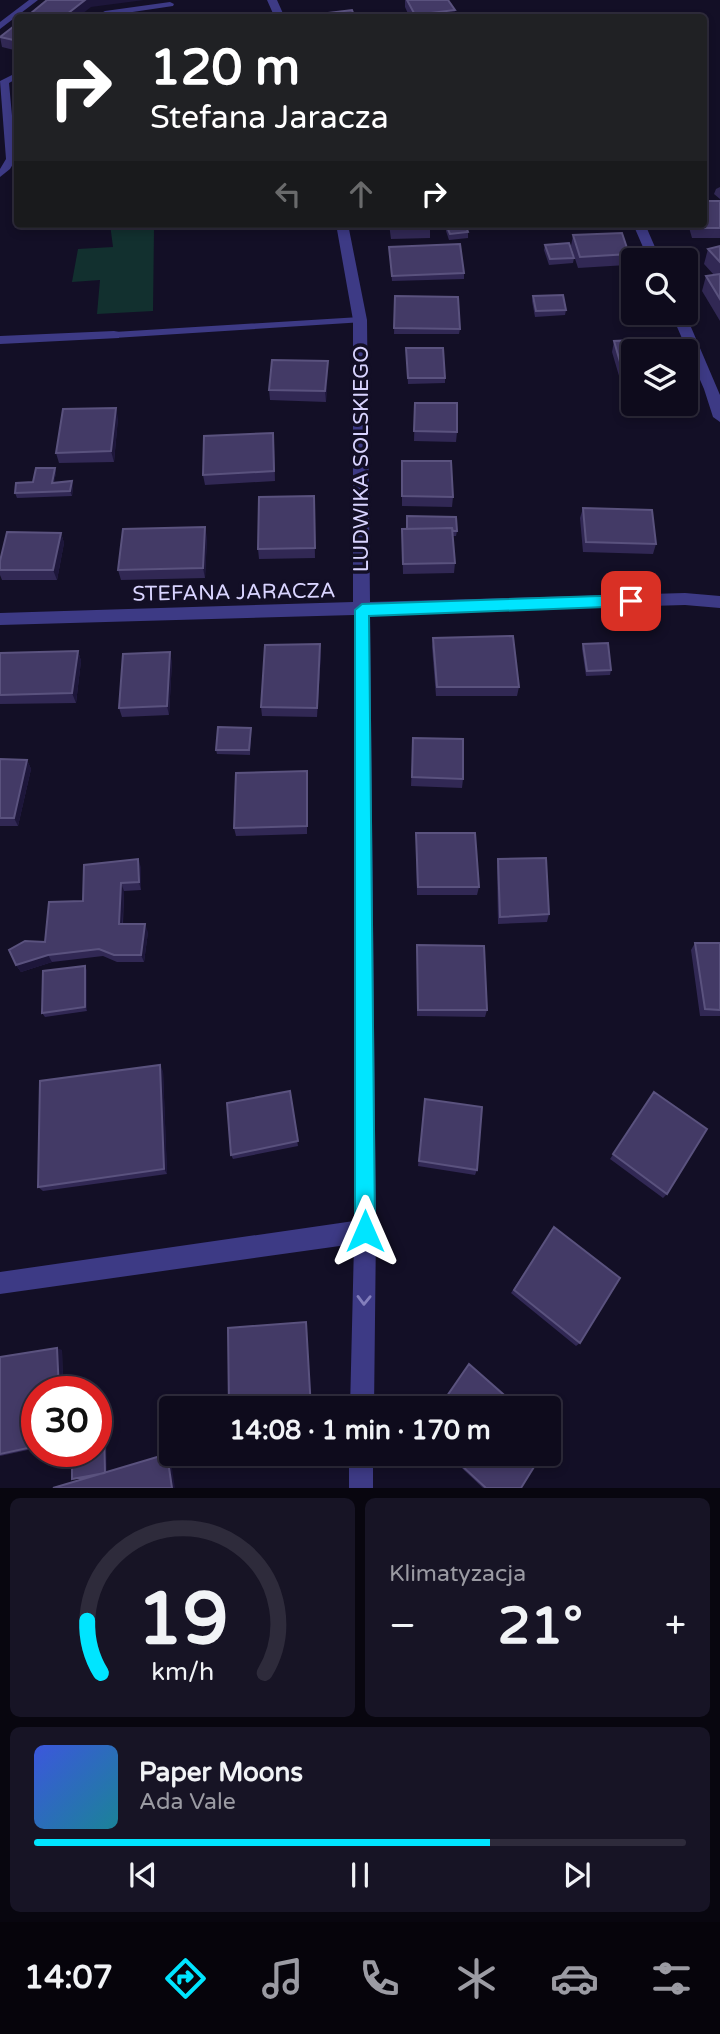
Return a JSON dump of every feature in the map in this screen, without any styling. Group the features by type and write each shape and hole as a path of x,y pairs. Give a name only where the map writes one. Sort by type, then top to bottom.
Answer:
{"street":[{"name":"LUDWIKA SOLSKIEGO","path":"343,228 360,320 365,1231 362,1396"},
{"path":"641,228 649,248"},
{"path":"683,325 720,417"},
{"path":"0,340 114,335"},
{"name":"STEFANA JARACZA","path":"0,619 685,599 720,602"},
{"path":"0,1283 365,1231"},
{"path":"361,1466 361,1488"}],"lane":[{"path":"16,14 34,0"},
{"path":"103,14 170,4"},
{"path":"0,26 14,15"},
{"path":"0,174 11,159 4,82 14,75"},
{"path":"114,335 360,320"}],"green space":[{"path":"111,228 166,228 154,229 153,311 97,314 100,280 72,282 78,249 113,247"}],"building":[{"path":"47,0 85,0 67,14 30,14"},
{"path":"407,0 448,0 455,10 423,14 414,14"},
{"path":"352,10 354,14 319,14"},
{"path":"14,26 14,40 0,37"},
{"path":"707,201 720,201 720,228 707,228"},
{"path":"447,228 466,228 468,232 450,234"},
{"path":"622,233 627,248 621,248 621,254 580,257 573,235"},
{"path":"569,243 574,258 550,259 545,245"},
{"path":"460,244 464,273 392,276 389,247"},
{"path":"720,246 720,262 708,249"},
{"path":"720,274 720,299 706,276"},
{"path":"563,295 566,310 536,311 533,296"},
{"path":"395,296 458,297 460,329 394,328"},
{"path":"614,341 621,341 621,366"},
{"path":"406,348 443,348 445,378 408,378"},
{"path":"272,360 328,361 325,391 269,390"},
{"path":"415,403 457,403 457,432 414,431"},
{"path":"116,408 111,451 56,453 63,409"},
{"path":"273,433 274,471 203,475 204,436"},
{"path":"402,461 451,461 453,497 402,496"},
{"path":"36,468 55,468 52,483 72,481 70,491 15,493 16,483 33,482"},
{"path":"314,496 315,548 258,549 259,497"},
{"path":"583,508 652,510 656,544 586,542"},
{"path":"407,516 456,517 457,531 452,528 407,529"},
{"path":"205,527 203,568 118,570 123,529"},
{"path":"452,528 455,563 403,564 402,529"},
{"path":"7,532 61,533 53,570 0,570"},
{"path":"513,636 519,687 437,687 433,638"},
{"path":"608,643 611,670 587,671 583,644"},
{"path":"320,644 317,708 261,707 265,645"},
{"path":"78,651 72,693 0,695 0,653"},
{"path":"170,652 167,706 119,708 123,654"},
{"path":"218,727 251,728 249,750 216,750"},
{"path":"413,738 463,739 463,779 412,777"},
{"path":"0,759 27,760 14,818 0,818"},
{"path":"307,771 307,826 234,828 236,773"},
{"path":"416,833 475,833 479,887 418,887"},
{"path":"546,858 549,914 500,917 498,859"},
{"path":"138,859 139,882 121,883 119,924 145,924 141,955 114,955 99,949 48,955 16,965 9,950 25,941 45,942 49,902 83,901 84,865"},
{"path":"695,943 720,943 720,1010 705,1009"},
{"path":"417,945 484,946 487,1010 418,1010"},
{"path":"85,966 85,1007 42,1013 43,971"},
{"path":"160,1065 164,1169 38,1187 40,1081"},
{"path":"290,1091 298,1141 231,1155 227,1103"},
{"path":"654,1092 707,1129 667,1194 613,1154"},
{"path":"425,1099 482,1107 477,1170 419,1161"},
{"path":"554,1227 620,1278 580,1343 514,1290"},
{"path":"306,1322 310,1396 229,1396 228,1328"},
{"path":"57,1348 58,1376 21,1376 21,1449 0,1454 0,1357"},
{"path":"469,1364 505,1396 447,1396"},
{"path":"159,1456 159,1466 169,1466 172,1488 53,1488"},
{"path":"462,1466 535,1466 521,1488 486,1488"},
{"path":"72,1467 105,1467 105,1473 72,1479"}],"route":[{"path":"365,1231 362,610 631,601"}]}
